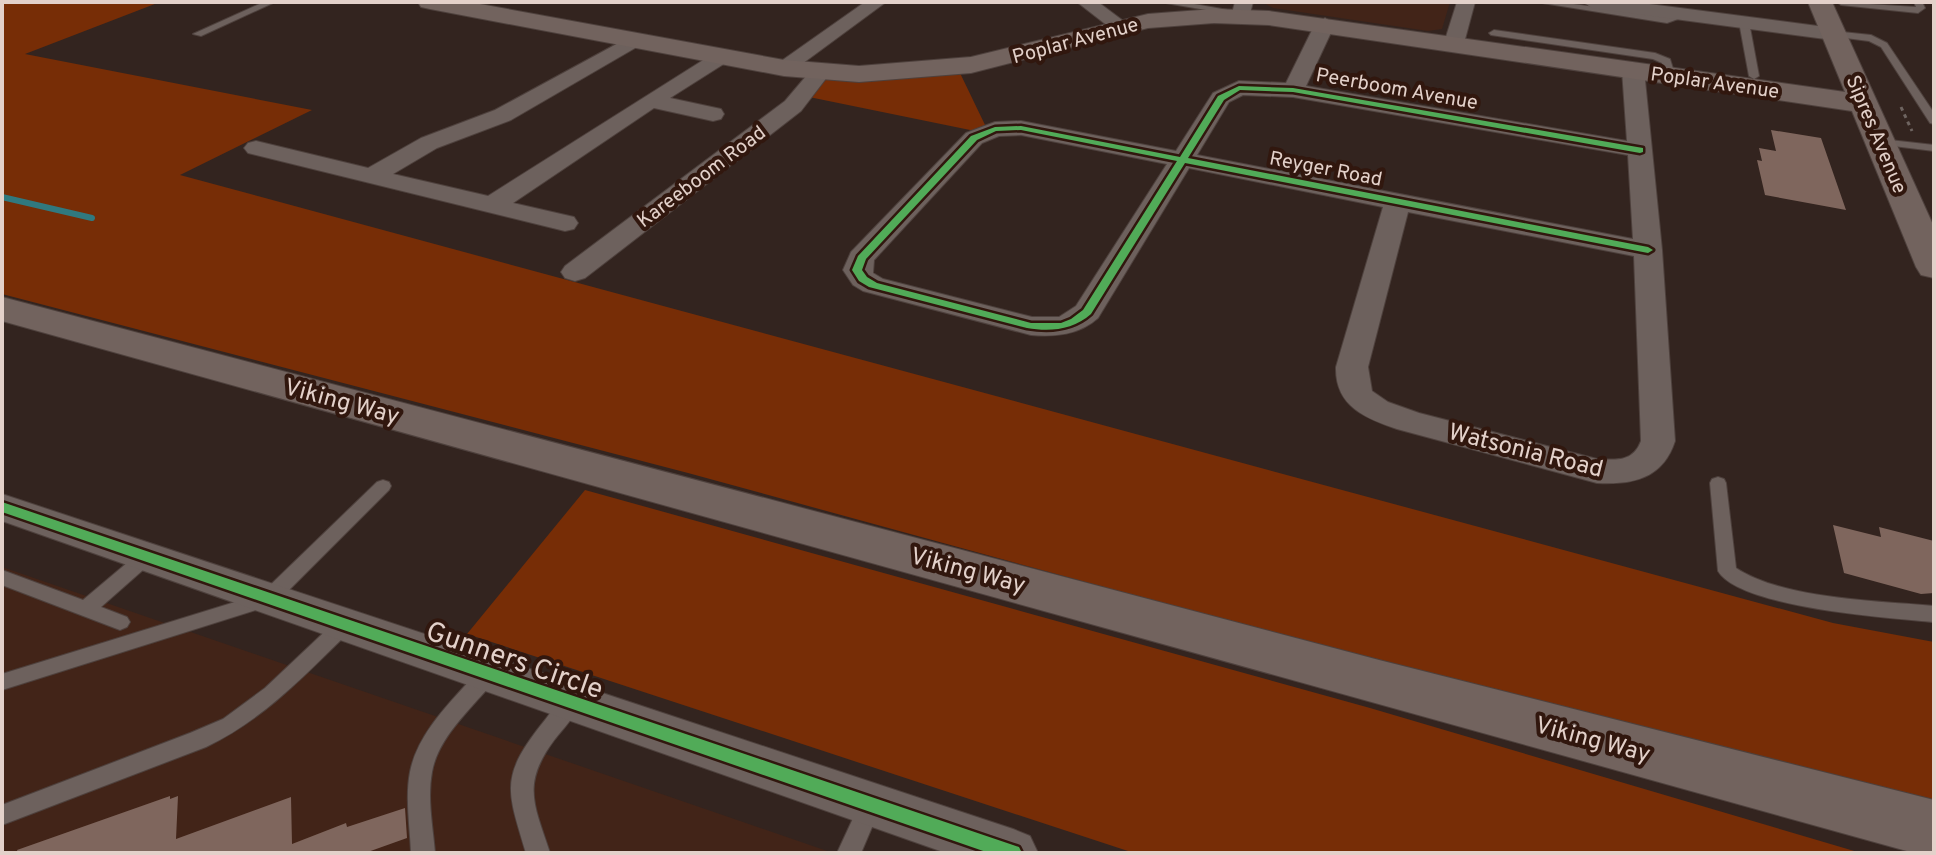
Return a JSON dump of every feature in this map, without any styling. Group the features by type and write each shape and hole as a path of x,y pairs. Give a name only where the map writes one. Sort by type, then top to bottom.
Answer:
{"street":[{"name":"Poplar Avenue","path":"438,2 784,68 888,73 958,68 1003,59 1120,26 1242,11 1454,43 1515,44 1633,70 1865,104"},
{"path":"1086,2 1120,26"},
{"path":"1454,43 1466,2"},
{"path":"1592,2 1673,13 1721,11 1744,22 1833,34"},
{"name":"Sipres Avenue","path":"1820,2 1930,250"},
{"path":"784,68 871,3"},
{"path":"1293,90 1325,24"},
{"path":"372,176 429,143 512,111 635,40"},
{"path":"492,205 723,56"},
{"name":"Watsonia Road","path":"1397,203 1352,367 1350,383 1357,397 1380,411 1409,421 1597,471 1624,473 1643,467 1654,455 1658,441 1648,250 1633,70"},
{"name":"Kareeboom Road","path":"575,272 793,106 820,72"},
{"name":"Peerboom Avenue","path":"1181,160 1221,98 1228,92 1257,87 1293,90 1640,150"},
{"path":"651,101 713,114"},
{"name":"Reyger Road","path":"1181,160 1087,312 1073,322 1053,327 1031,326 873,285 863,279 857,270 861,258 974,138 995,129 1021,128 1648,250"},
{"path":"256,148 565,223"},
{"name":"Viking Way","path":"2,309 1924,829"},
{"name":"Gunners Circle","path":"2,507 1013,853"}],"lane":[{"path":"198,34 271,2"},
{"path":"1164,2 1242,11"},
{"path":"1540,2 1667,20 1673,19 1673,13"},
{"path":"1841,2 1918,10 1921,9 1918,2"},
{"path":"1744,22 1754,76"},
{"path":"1494,33 1515,44 1655,56 1667,61 1670,75"},
{"path":"1833,34 1871,38 1884,45 1934,121"},
{"path":"1881,142 1934,148"},
{"path":"1718,483 1727,571 1730,575 1827,603 1934,614"},
{"path":"2,682 268,599 383,486"},
{"path":"85,609 146,557"},
{"path":"2,577 120,622"},
{"path":"2,815 230,725 272,694 343,626"},
{"path":"423,853 421,781 424,761 434,742 487,675"},
{"path":"538,853 521,800 520,782 526,765 571,703"},
{"path":"849,853 871,805"}],"shaded area":[{"path":"2,2 160,2 25,54 312,110 180,175 1833,623 1934,642 1934,800 1497,695 688,473 2,294"},
{"path":"1262,2 1450,2 1442,29 1428,31 1273,8"},
{"path":"960,73 986,127 975,131 809,97 821,81 829,78"},
{"path":"585,490 1370,708 1861,853 1134,853 467,634"},
{"path":"2,567 833,853 2,853"}],"building":[{"path":"1771,130 1821,138 1846,210 1765,195 1757,160 1762,161 1759,148 1776,151"},
{"path":"1833,525 1881,537 1879,527 1934,541 1934,593 1921,594 1844,573"},
{"path":"170,796 170,799 178,796 176,839 291,797 292,844 346,823 347,827 405,808 407,838 365,853 18,853 17,850"}],"waterway":[{"path":"2,197 92,218"}],"cycle path":[{"path":"1640,150 1293,90 1239,88 1221,98 1087,312 1075,321 1054,327 1031,326 873,285 863,279 857,270 861,258 974,138 995,129 1021,128 1099,143 1178,159 1256,174 1413,205 1648,250"},
{"path":"2,507 1013,853"}]}
